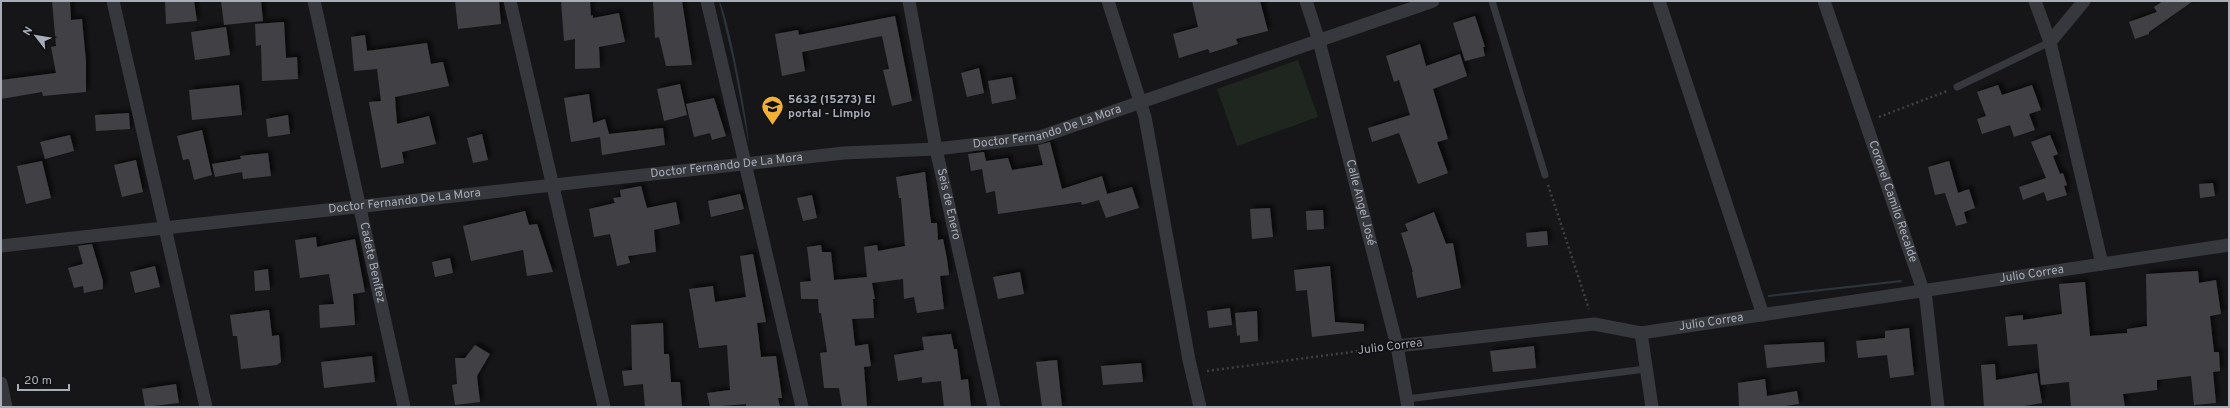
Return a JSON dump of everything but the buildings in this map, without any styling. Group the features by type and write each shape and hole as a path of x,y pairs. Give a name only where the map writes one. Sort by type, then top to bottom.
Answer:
{"street":[{"path":"113,1 206,407"},
{"name":"Cadete Benítez","path":"314,1 404,407"},
{"path":"510,1 604,407"},
{"path":"707,1 802,407"},
{"name":"Seis de Enero","path":"908,1 936,149 994,407"},
{"path":"1108,1 1145,117 1192,373 1200,407"},
{"name":"Calle Angel José","path":"1306,1 1319,40 1397,346 1407,403"},
{"name":"Doctor Fernando De La Mora","path":"1,246 844,153 936,149 1040,137 1433,1"},
{"path":"1659,1 1763,315"},
{"name":"Coronel Camilo Recalde","path":"1824,1 1926,299 1938,407"},
{"path":"2035,1 2050,42 2102,264"},
{"path":"2050,42 2084,1"},
{"name":"Julio Correa","path":"1397,346 1594,324 1641,333 2229,245"},
{"path":"1641,333 1652,407"},
{"path":"1,383 6,407"}],"lane":[{"path":"1492,1 1545,175"},
{"path":"1957,87 2050,42"},
{"path":"1407,403 1646,369"}],"path":[{"path":"1866,122 1957,87"},
{"path":"1545,175 1594,324"},
{"name":"Julio Correa","path":"1192,373 1397,346"}],"shaded area":[{"path":"719,1 727,24 737,69 749,145 733,60"},
{"path":"1298,60 1318,117 1237,146 1217,89"},
{"path":"1901,280 1902,282 1768,297 1768,295"}],"place":[{"name":"5632 (15273) El portal - Limpio","path":"773,126"}]}
